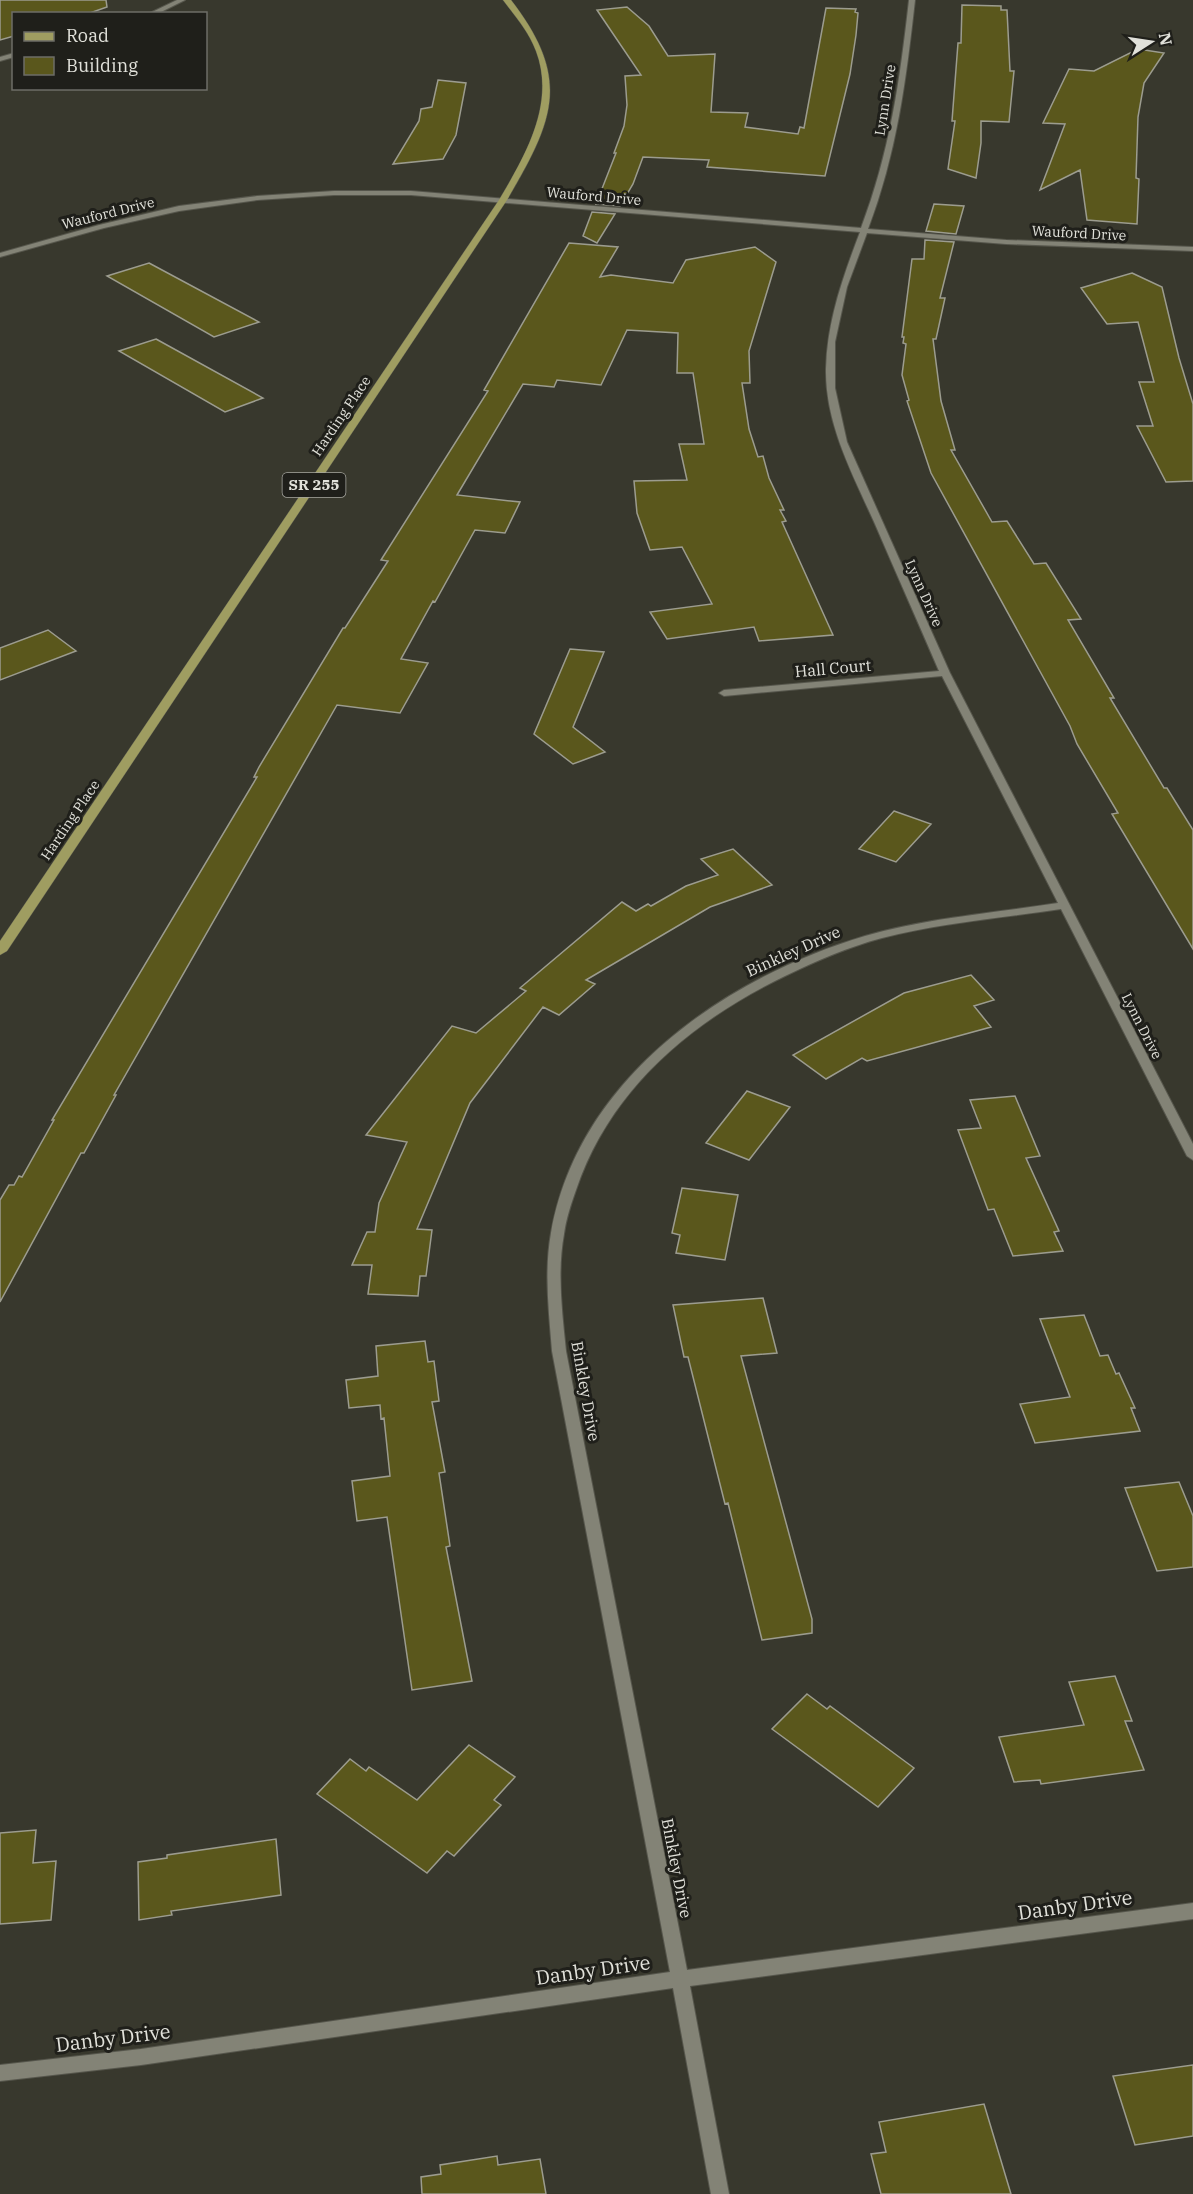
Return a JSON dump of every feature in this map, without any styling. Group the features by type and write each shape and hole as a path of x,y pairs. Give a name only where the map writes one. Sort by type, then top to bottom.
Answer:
{"main road":[{"name":"Harding Place","path":"0,951 503,200 537,138 546,101 545,72 536,43 507,0"}],"street":[{"path":"155,12 182,0"},
{"name":"Lynn Drive","path":"912,0 902,94 889,156 863,230 831,338 830,370 834,406 843,442 945,673 1193,1156"},
{"name":"Wauford Drive","path":"0,255 77,232 159,213 256,198 360,192 411,193 503,200 1006,242 1193,249"},
{"name":"Hall Court","path":"724,693 945,673"},
{"name":"Binkley Drive","path":"720,2194 559,1351 553,1282 560,1217 581,1157 612,1103 654,1055 707,1015 763,981 837,949 894,932 1065,905"},
{"name":"Danby Drive","path":"0,2073 141,2057 680,1979 1193,1911"}],"building":[{"path":"0,0 106,0 107,7 93,12 12,12 12,37 0,40"},
{"path":"962,5 1001,6 1001,10 1007,10 1010,71 1014,71 1009,122 981,121 981,143 976,178 948,169 955,121 952,121 958,43 961,43"},
{"path":"627,7 649,26 668,56 715,54 711,112 748,113 745,127 798,134 800,127 804,128 826,8 856,9 855,12 858,13 856,35 850,74 825,176 707,167 709,160 643,157 633,184 620,206 596,204 624,126 627,105 625,76 641,75 597,10"},
{"path":"1138,49 1164,53 1144,83 1138,117 1137,224 1087,220 1080,170 1040,190 1065,124 1043,123 1069,69 1094,71"},
{"path":"438,80 466,83 456,135 443,159 393,164 419,121 421,109 432,107"},
{"path":"934,204 964,206 956,234 926,231"},
{"path":"592,212 615,214 597,243 583,236"},
{"path":"925,240 954,242 940,298 945,298 936,339 933,339 941,401 955,450 951,450 992,522 1007,521 1034,564 1046,563 1081,619 1068,620 1114,698 1110,698 1164,788 1167,788 1193,830 1193,949 1112,814 1118,813 1077,744 1070,726 931,473 907,401 909,400 902,375 906,344 903,343 904,337 902,337 912,259 924,259"},
{"path":"569,243 618,247 600,277 611,275 673,283 686,260 755,247 776,262 749,351 750,383 742,383 749,429 758,457 763,456 769,478 784,510 780,510 786,521 782,522 833,635 759,641 754,627 667,639 650,612 712,604 682,547 650,550 637,513 634,481 687,480 679,444 704,444 693,373 677,373 678,333 627,330 601,385 557,380 554,387 523,384 457,495 520,502 505,533 475,530 435,602 433,601 401,659 428,663 400,713 337,705 114,1095 116,1095 84,1153 81,1153 0,1302 0,1200 9,1185 14,1185 19,1176 22,1177 54,1120 52,1120 257,777 254,777 259,767 343,628 388,561 381,560 488,391 484,390"},
{"path":"149,263 259,322 214,337 107,276"},
{"path":"1132,273 1162,287 1193,404 1193,481 1166,482 1137,426 1153,426 1139,382 1154,382 1138,322 1107,324 1081,288"},
{"path":"156,339 263,398 225,412 119,351"},
{"path":"48,630 76,651 0,680 0,648"},
{"path":"570,649 604,652 573,727 605,752 573,764 534,734"},
{"path":"894,811 931,824 896,862 859,849"},
{"path":"733,849 772,885 710,907 586,980 595,984 559,1015 543,1007 470,1103 417,1229 432,1230 426,1276 420,1276 418,1296 368,1294 372,1265 352,1265 367,1232 375,1232 379,1203 407,1142 366,1135 452,1026 476,1033 526,991 520,988 622,902 636,911 648,904 651,906 686,886 718,875 701,859"},
{"path":"971,975 994,1000 974,1006 991,1027 867,1061 862,1058 826,1079 793,1055 904,993"},
{"path":"747,1091 790,1107 749,1160 706,1143"},
{"path":"1015,1096 1040,1156 1026,1158 1059,1231 1054,1232 1063,1251 1013,1256 994,1209 988,1210 958,1130 981,1128 970,1100"},
{"path":"682,1188 738,1195 725,1260 676,1253 680,1235 672,1233"},
{"path":"763,1298 777,1353 741,1356 812,1619 812,1633 762,1640 688,1357 684,1357 673,1305"},
{"path":"1084,1315 1100,1356 1108,1355 1116,1374 1119,1373 1135,1408 1131,1408 1140,1431 1035,1443 1020,1404 1070,1397 1040,1319"},
{"path":"425,1341 428,1362 434,1361 439,1401 432,1402 445,1472 439,1473 450,1546 446,1547 472,1681 412,1690 387,1517 357,1521 352,1481 390,1476 384,1418 381,1419 380,1405 349,1408 346,1380 378,1376 376,1346"},
{"path":"1179,1482 1193,1516 1193,1567 1157,1571 1125,1488"},
{"path":"1115,1676 1132,1721 1125,1721 1144,1770 1041,1784 1040,1780 1014,1782 999,1737 1084,1725 1069,1682"},
{"path":"807,1694 827,1709 830,1706 914,1768 878,1807 772,1729"},
{"path":"469,1745 515,1777 494,1800 501,1805 454,1856 447,1851 427,1873 317,1794 350,1759 366,1771 369,1767 417,1800"},
{"path":"36,1830 33,1863 56,1861 51,1920 0,1924 0,1833"},
{"path":"276,1839 281,1895 171,1911 172,1915 139,1920 138,1862 167,1858 167,1855"},
{"path":"1193,2065 1193,2136 1135,2145 1113,2076"},
{"path":"984,2104 1011,2194 881,2194 871,2154 886,2152 879,2122"},
{"path":"497,2156 498,2165 540,2159 546,2194 422,2194 421,2177 441,2174 440,2165"}]}
